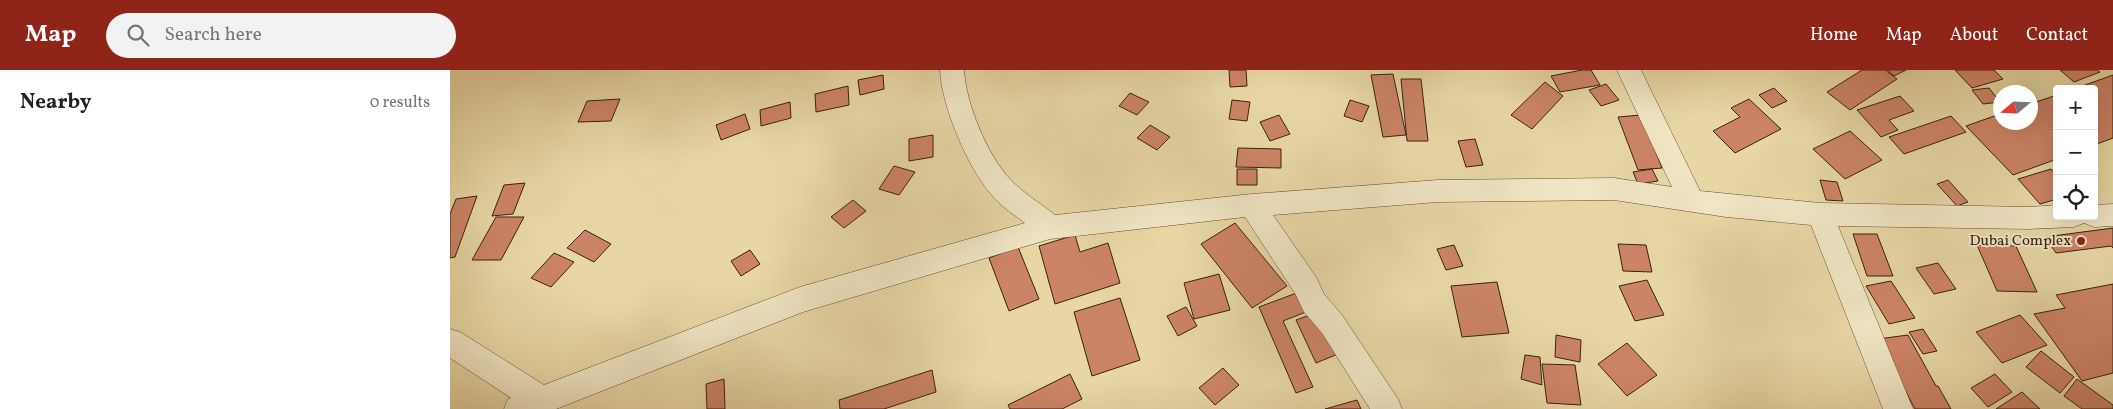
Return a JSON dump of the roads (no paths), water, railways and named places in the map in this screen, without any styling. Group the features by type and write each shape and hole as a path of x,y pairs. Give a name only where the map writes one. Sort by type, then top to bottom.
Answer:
{"street":[{"path":"952,70 951,80 964,122 998,184 1050,227"},
{"path":"1629,70 1692,201"},
{"path":"450,342 530,405 800,300 1050,227 1252,206 1457,191 1614,189 1726,206 1820,214 2053,217"},
{"path":"1252,206 1306,286 1314,303 1332,324 1387,409"},
{"path":"1820,214 1898,409"},
{"path":"2098,216 2113,215"}],"place":[{"name":"Dubai Complex","path":"2081,241"}]}
